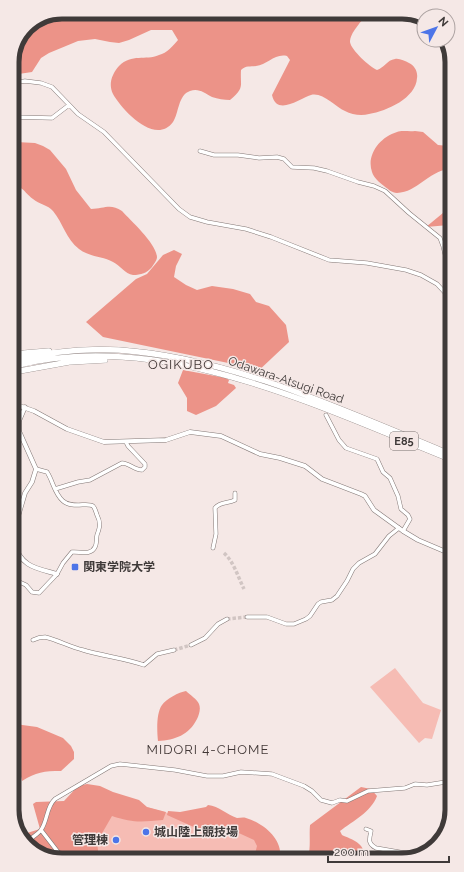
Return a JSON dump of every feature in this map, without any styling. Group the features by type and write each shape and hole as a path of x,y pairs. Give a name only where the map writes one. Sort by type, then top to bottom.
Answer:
{"highway":[{"name":"Odawara-Atsugi Road","path":"19,361 71,351 119,350 150,354 210,366 260,380 445,452"},
{"name":"Odawara-Atsugi Road","path":"19,362 96,356 146,359 199,369 228,376 360,420 445,457"},
{"path":"19,371 69,362 146,359"}],"street":[{"path":"19,82 25,81 41,83 52,87 78,114 104,132 179,209 190,217 246,229 271,237 329,260 367,263 406,270 421,275 437,284 445,293"},
{"path":"19,117 52,118 69,105"},
{"path":"200,151 214,155 238,154 259,158 276,157 284,159 292,167 314,168 328,171 374,186 385,191 409,214 440,238 445,254"},
{"path":"19,405 25,407 60,426 100,442 107,443 166,440 190,432 226,437 260,454 280,458 304,466 322,479 365,496 374,510 401,529 418,540 445,551"},
{"path":"19,513 25,493 32,482 36,469 19,431 19,421 25,407"},
{"path":"247,617 267,617 286,624 294,624 306,619 310,616 318,604 332,600 337,596 348,581 353,569 359,563 375,554 389,536 401,529 410,519 401,509 398,496 390,478 383,472 377,459 346,448 339,440 326,415"},
{"path":"55,489 90,480 122,463 127,464 137,470 142,470 146,466 144,462 126,442"},
{"path":"19,582 26,585 32,592 39,593 57,574 64,561 72,552 88,552 93,550 96,546 96,538 100,525 97,513 92,506 77,506 65,503 59,497 47,472 36,469"},
{"path":"213,548 216,534 214,508 219,503 231,502 235,500 236,494"},
{"path":"19,554 25,563 32,567 57,574"},
{"path":"191,645 205,638 218,624 227,619"},
{"path":"33,640 37,638 45,638 82,650 144,665 157,654 174,650"},
{"path":"30,839 41,830 47,818 50,803 116,764 207,776 222,776 241,772 272,774 304,786 312,791 321,800 332,803 340,800 347,801 368,791 405,788 415,784 427,785 445,782"},
{"path":"366,829 371,831 369,838 372,846 404,853"},
{"path":"41,830 58,853"}],"shaded area":[{"path":"56,19 364,19 354,31 350,42 361,58 377,70 395,59 406,61 414,67 417,78 412,92 406,97 392,107 366,115 357,115 348,112 324,98 315,95 311,95 289,104 279,105 272,95 290,60 287,56 279,56 264,64 243,68 241,70 240,89 230,100 214,98 201,91 193,90 186,93 181,100 173,122 166,128 157,130 148,128 131,116 117,101 113,94 111,83 114,72 124,62 134,58 154,57 165,53 170,49 178,40 172,30 151,30 119,43 95,39 78,41 49,53 41,58 32,72 19,74 20,51 23,43 40,25"},
{"path":"399,131 423,132 438,145 445,146 445,170 435,174 411,189 397,193 389,190 375,178 372,172 371,159 380,142 391,134"},
{"path":"19,142 35,143 50,150 66,169 76,190 91,209 114,207 122,211 137,226 156,251 157,257 154,265 146,272 133,275 113,262 83,252 71,241 51,209 35,201 19,187"},
{"path":"445,211 445,225 426,227"},
{"path":"174,250 182,254 176,266 174,277 197,290 212,286 233,289 250,294 256,302 269,306 286,325 289,342 255,374 233,364 103,337 86,322 136,279 147,274 163,255"},
{"path":"183,370 226,378 229,380 228,383 234,385 236,388 216,406 196,415 187,411 187,398 178,383"},
{"path":"395,668 423,703 441,710 432,739 425,738 419,743 370,687"},
{"path":"186,691 198,702 200,706 197,719 190,729 181,736 158,741 157,728 160,708 166,700"},
{"path":"19,725 37,727 63,738 71,746 74,752 74,759 61,771 40,773 22,781 19,768"},
{"path":"87,784 100,786 113,792 139,800 147,807 166,812 163,820 137,821 112,816 97,842 98,853 53,852 43,849 31,841 22,826 27,833 40,829 33,804 36,802 64,801 78,786"},
{"path":"361,787 371,789 377,796 371,807 340,831 342,835 358,843 363,848 364,853 309,853 310,825"},
{"name":"城山陸上競技場","path":"136,804 182,817 258,835 260,853 56,852 66,832"},
{"path":"208,805 216,807 237,818 245,818 259,824 275,838 280,853 255,853 257,846 254,840 230,829 216,837 167,815 168,811 180,812 206,807"}],"tunnel":[{"path":"224,553 233,565 244,589"},
{"path":"227,619 247,617"},
{"path":"174,650 191,645"}],"place":[{"name":"関東学院大学","path":"75,567"},
{"name":"城山陸上競技場","path":"146,832"},
{"name":"管理棟","path":"116,840"}],"district":[{"name":"OGIKUBO","path":"181,364"},
{"name":"MIDORI 4-CHOME","path":"208,749"}]}
